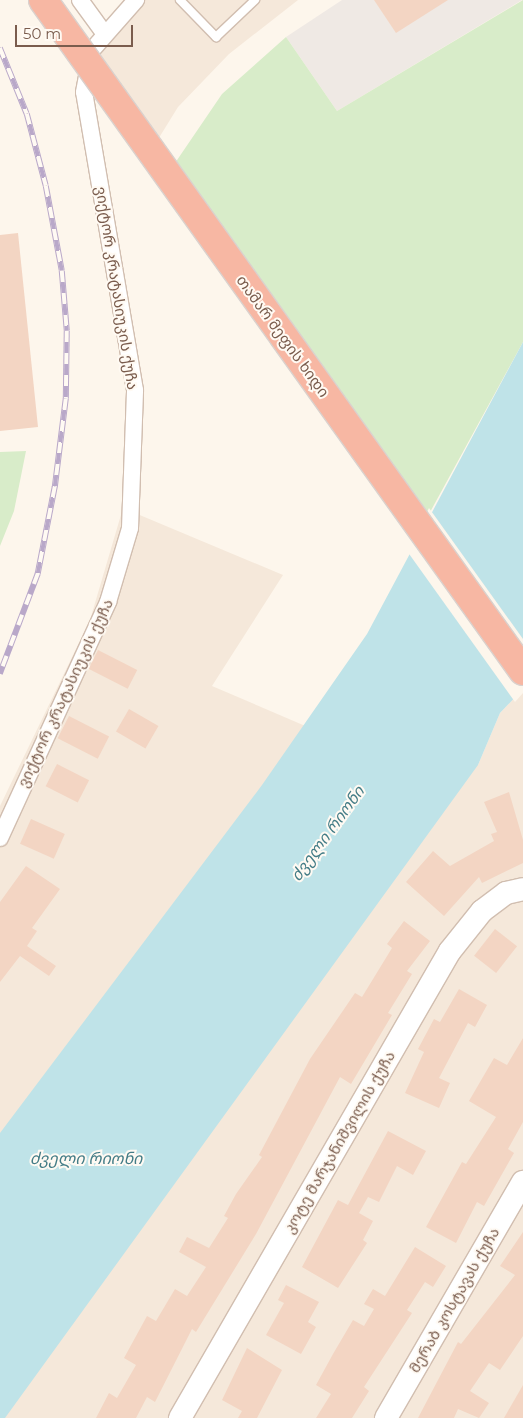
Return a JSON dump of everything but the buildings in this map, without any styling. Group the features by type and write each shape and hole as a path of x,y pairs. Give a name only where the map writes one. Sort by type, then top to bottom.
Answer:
{"highway":[{"name":"თამარ მეფის ხიდი","path":"43,0 523,671"}],"street":[{"path":"80,0 104,33"},
{"name":"ვიქტორ კრატასიუკის ქუჩა","path":"0,838 108,602 130,528 135,390 84,92 85,68 104,33 136,0"},
{"name":"კოტე მარჯანიშვილის ქუჩა","path":"180,1418 450,951 482,911 506,893 523,889"},
{"name":"მერაბ კოსტავას ქუჩა","path":"386,1418 523,1182"}],"lane":[{"path":"180,0 216,37 255,0"}],"shaded area":[{"path":"136,0 298,0 229,54 178,107 157,141 92,50"},
{"path":"342,0 522,0 337,111 286,37"},
{"path":"123,508 283,575 212,686 303,725 478,765 500,713 523,689 523,1418 0,1418 0,806 90,620"}],"green space":[{"path":"523,0 523,342 423,525 173,166 222,94 286,37 337,111"},
{"path":"26,451 14,511 0,546 0,452"}],"water":[{"name":"ძველი რიონი","path":"523,342 523,689 500,713 478,765 5,1418 0,1418 0,1133 262,785 367,634"}],"pier":[{"path":"429,508 523,639 523,693 515,702 407,551"}],"railway":[{"path":"0,48 27,114 46,186 62,271 67,331 66,399 55,487 38,574 0,674"}]}
